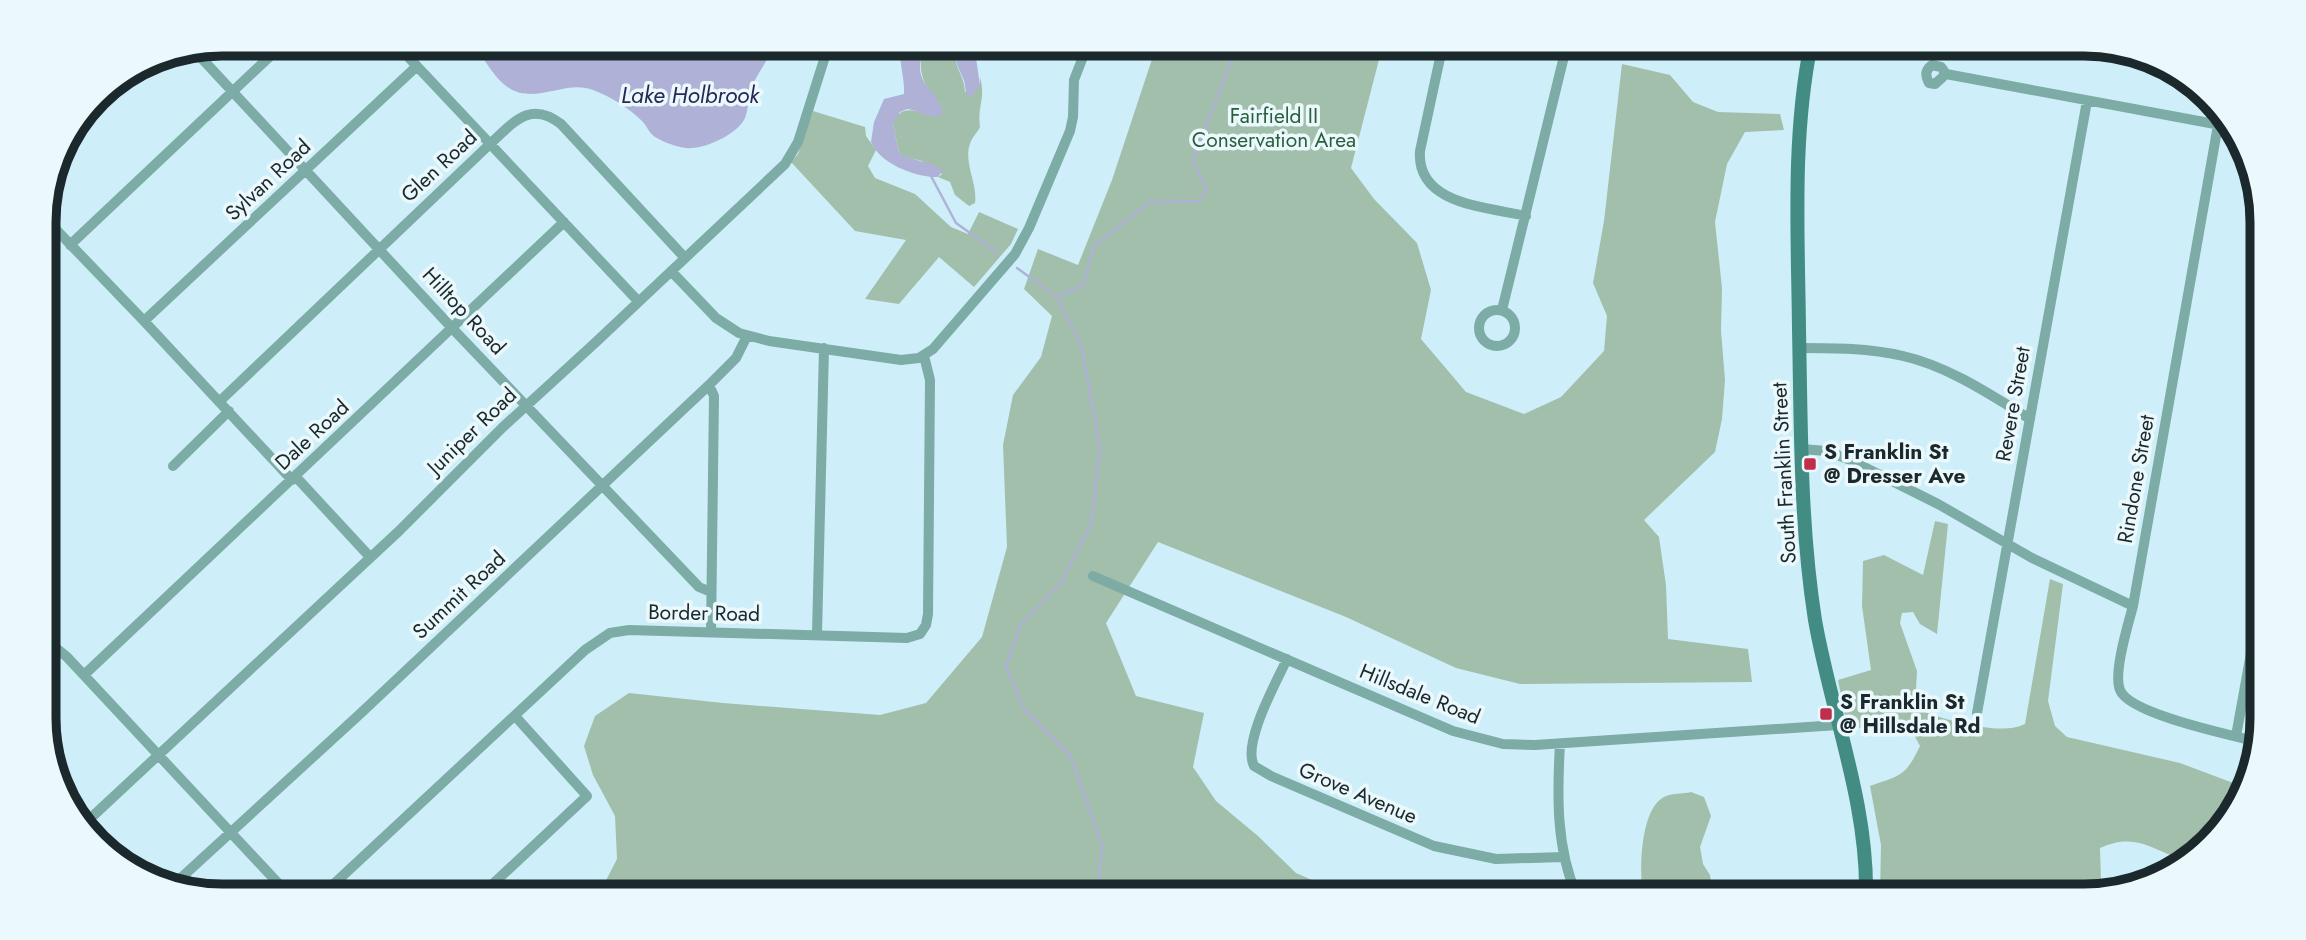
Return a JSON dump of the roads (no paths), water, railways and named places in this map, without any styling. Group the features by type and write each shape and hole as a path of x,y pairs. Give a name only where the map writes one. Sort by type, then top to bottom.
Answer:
{"main road":[{"name":"South Franklin Street","path":"1807,56 1800,126 1800,348 1805,526 1812,597 1825,668 1858,809 1866,884"}],"street":[{"path":"70,245 270,56"},
{"path":"407,56 638,302"},
{"name":"Juniper Road","path":"94,815 370,557 525,406 785,164 798,142 826,56"},
{"path":"671,271 721,322 747,336 908,360 924,356 938,344 1023,242 1070,131 1074,80 1083,56"},
{"path":"1440,56 1420,151 1423,176 1435,189 1450,198 1526,216"},
{"path":"1502,310 1564,56"},
{"name":"Hilltop Road","path":"200,57 525,406 699,587 711,592"},
{"name":"Sylvan Road","path":"145,321 417,66"},
{"path":"1946,74 2218,125"},
{"name":"Revere Street","path":"1977,713 2087,101"},
{"name":"Glen Road","path":"220,401 490,144 517,121 530,114 540,113 551,117 568,132 685,258"},
{"name":"Rindone Street","path":"2218,125 2133,606 2122,647 2119,689 2127,701 2155,715 2249,740"},
{"name":"Dale Road","path":"84,675 564,222"},
{"path":"56,230 370,557"},
{"name":"Summit Road","path":"180,879 709,385 736,358 747,336"},
{"path":"817,634 824,348"},
{"path":"1800,348 1848,348 1905,356 1951,374 2030,419"},
{"name":"Border Road","path":"334,884 589,646 610,633 629,630 907,638 917,636 923,631 928,614 930,394 930,374 924,356"},
{"path":"709,385 714,396 711,632"},
{"path":"173,466 229,411"},
{"path":"1802,449 1826,451 1848,459 1938,504 2008,544 2133,606"},
{"name":"Hillsdale Road","path":"1093,576 1469,737 1503,744 1560,744 1838,725"},
{"path":"56,649 84,675 279,884"},
{"name":"Grove Avenue","path":"1287,659 1253,738 1251,754 1254,766 1271,776 1434,846 1496,859 1563,857"},
{"path":"2236,736 2250,659"},
{"path":"493,884 587,796 515,716"},
{"path":"1560,744 1558,791 1563,857 1573,884"}],"water":[{"name":"Lake Holbrook","path":"482,56 768,56 752,87 745,118 741,124 719,140 693,148 670,144 655,137 631,111 593,90 572,87 540,93 519,93 498,79"},
{"path":"922,56 920,69 922,78 936,97 943,113 930,116 907,109 900,112 893,124 899,153 943,170 938,177 919,175 899,168 875,150 871,142 874,122 884,99 904,94 900,57"},
{"path":"955,56 976,56 980,85 972,96 967,94"}],"waterway":[{"path":"1057,297 1083,285 1094,246 1150,202 1200,201 1206,189 1193,161 1233,56"},
{"path":"931,176 956,223 998,253"},
{"path":"1017,268 1057,297 1082,347 1100,449 1091,524 1061,583 1020,625 1006,667 1024,709 1070,755 1102,845 1098,884"}],"place":[{"name":"S Franklin St @ Dresser Ave","path":"1810,464"},
{"name":"S Franklin St @ Hillsdale Rd","path":"1826,714"}],"park label":[{"name":"Fairfield II Conservation Area","path":"1274,128"}]}
